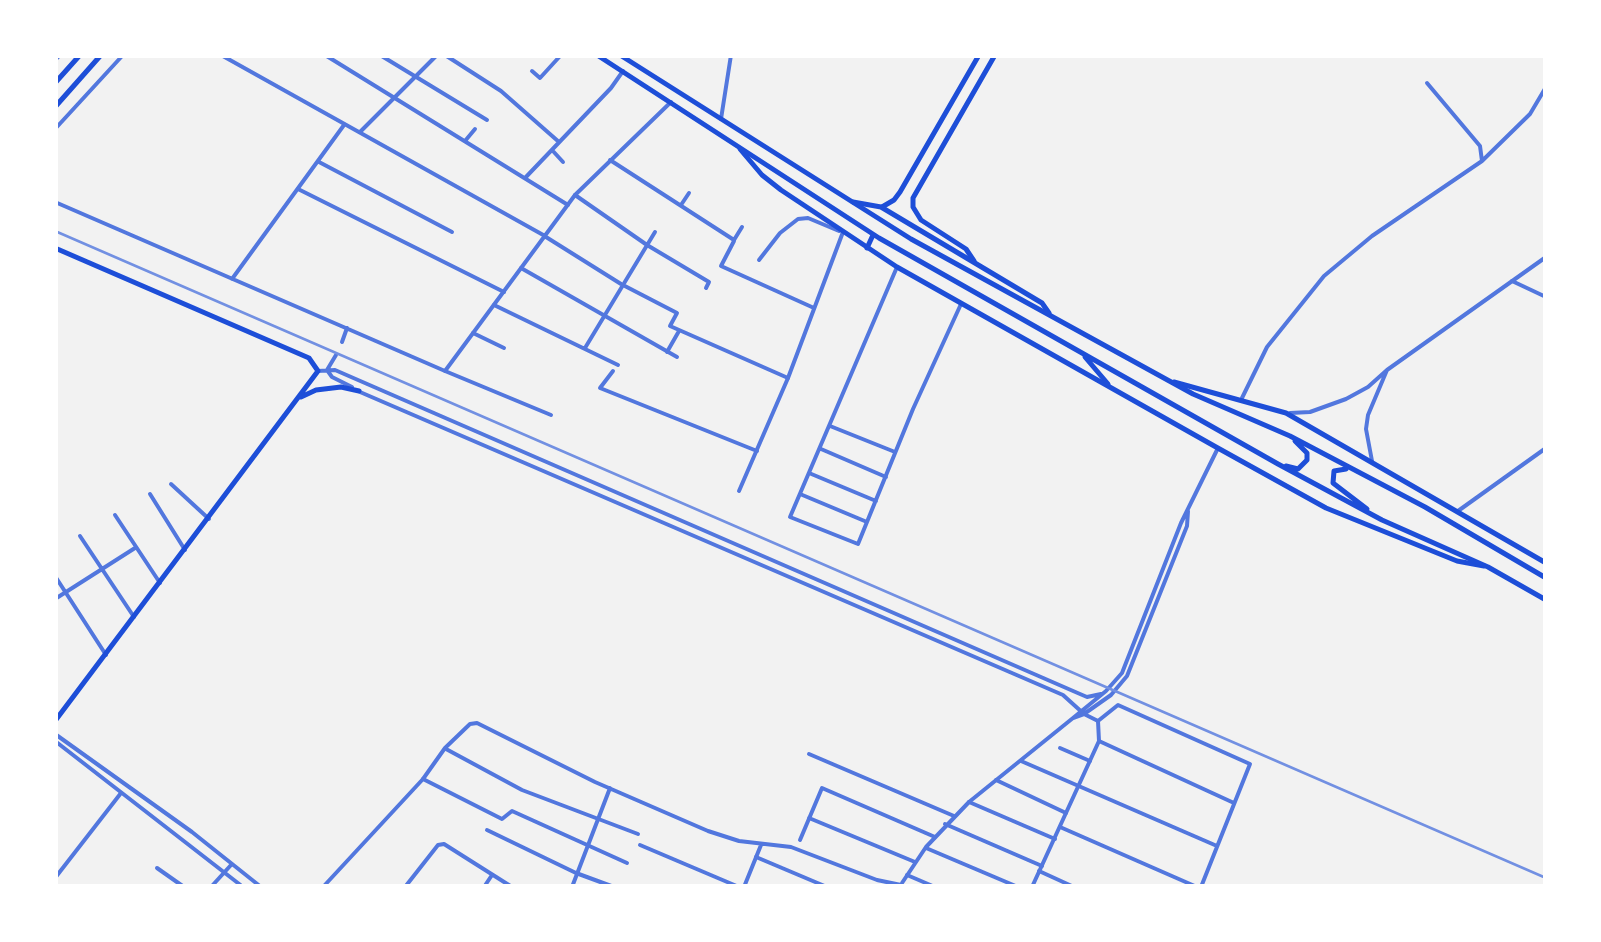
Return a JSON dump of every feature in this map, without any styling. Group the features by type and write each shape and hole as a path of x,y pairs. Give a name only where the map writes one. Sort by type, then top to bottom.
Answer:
{"main road":[{"path":"55,83 80,55"},
{"path":"55,107 101,55"},
{"path":"596,55 873,234 1278,464 1382,520 1488,567 1546,600"},
{"path":"620,55 850,202 1052,318 1167,380 1290,436 1546,578"},
{"path":"881,207 900,192 979,55"},
{"path":"976,264 966,249 921,220 912,206 995,55"},
{"path":"738,147 762,175 867,248 1218,448 1326,508 1457,561 1488,567"},
{"path":"900,192 906,202 913,198"},
{"path":"850,202 881,207 1042,303 1052,318"},
{"path":"867,248 873,234"},
{"path":"55,248 309,358 318,371 55,722"},
{"path":"1080,351 1108,384"},
{"path":"1167,380 1286,413 1545,562"},
{"path":"298,398 332,388 359,391"},
{"path":"1278,464 1298,469 1307,460 1307,453 1290,436"},
{"path":"1382,520 1333,483 1331,476 1342,468 1384,488"}],"street":[{"path":"55,60 60,55"},
{"path":"55,129 124,55"},
{"path":"221,55 677,313 670,326 788,378"},
{"path":"325,55 568,205"},
{"path":"380,55 488,120"},
{"path":"360,132 437,55"},
{"path":"444,55 501,92 559,142"},
{"path":"532,71 540,78 561,55"},
{"path":"721,119 731,55"},
{"path":"525,178 623,71"},
{"path":"1427,83 1480,146 1482,160"},
{"path":"1242,398 1267,347 1324,276 1372,236 1482,160 1530,114 1546,87"},
{"path":"446,371 575,195 671,102"},
{"path":"232,279 344,124"},
{"path":"465,141 476,128"},
{"path":"552,150 562,162"},
{"path":"610,160 734,240"},
{"path":"317,161 452,232"},
{"path":"296,188 504,292"},
{"path":"681,206 688,193"},
{"path":"575,195 708,285"},
{"path":"55,202 551,415"},
{"path":"740,492 843,232 808,218 798,219 780,232 759,260"},
{"path":"742,228 721,266 814,308"},
{"path":"584,348 654,232"},
{"path":"1286,413 1310,412 1368,387 1546,257"},
{"path":"897,266 790,516 858,544 961,304"},
{"path":"521,268 676,357"},
{"path":"1512,281 1546,297"},
{"path":"494,305 618,365"},
{"path":"342,342 347,328"},
{"path":"667,352 679,331"},
{"path":"473,332 504,348"},
{"path":"328,370 336,354"},
{"path":"328,370 332,377 359,391 1063,695 1098,721"},
{"path":"318,371 336,370 1087,697 1101,694"},
{"path":"1372,461 1366,429 1368,415 1387,370"},
{"path":"614,371 600,388 757,451"},
{"path":"829,426 896,452"},
{"path":"819,448 886,476"},
{"path":"1082,712 1122,673 1181,523 1218,448"},
{"path":"1458,511 1546,448"},
{"path":"808,472 876,500"},
{"path":"171,484 209,519"},
{"path":"150,494 185,550"},
{"path":"800,494 867,522"},
{"path":"323,887 423,778 445,748 477,722 610,788 724,837 791,847 900,886 945,824 1073,718 1110,695 1127,676 1187,526 1188,512"},
{"path":"115,515 160,583"},
{"path":"80,536 134,617"},
{"path":"55,599 136,548"},
{"path":"785,574 788,566"},
{"path":"55,576 106,655"},
{"path":"961,651 964,643"},
{"path":"1074,704 1082,702 1080,694"},
{"path":"1060,827 1199,887 1250,764 1118,705 1098,721"},
{"path":"1032,887 1099,741 1098,721"},
{"path":"55,734 261,887"},
{"path":"55,741 243,887"},
{"path":"1099,741 1234,803"},
{"path":"445,748 522,790 638,834"},
{"path":"1060,748 1090,761"},
{"path":"809,754 954,816"},
{"path":"1021,762 1217,846"},
{"path":"423,778 502,819 512,810 628,863"},
{"path":"996,780 1066,813"},
{"path":"55,878 127,784"},
{"path":"572,887 610,788"},
{"path":"800,840 822,788 935,837"},
{"path":"969,802 1054,839"},
{"path":"809,818 915,862"},
{"path":"945,824 1074,887"},
{"path":"487,830 614,887"},
{"path":"405,887 438,845 448,844 512,887"},
{"path":"640,846 742,887 762,844"},
{"path":"926,847 1018,887"},
{"path":"756,857 827,887"},
{"path":"211,887 232,864"},
{"path":"157,868 184,887"},
{"path":"484,887 492,875"},
{"path":"906,875 935,887"},
{"path":"874,887 877,880"}],"railway":[{"path":"55,231 1546,878"}]}
